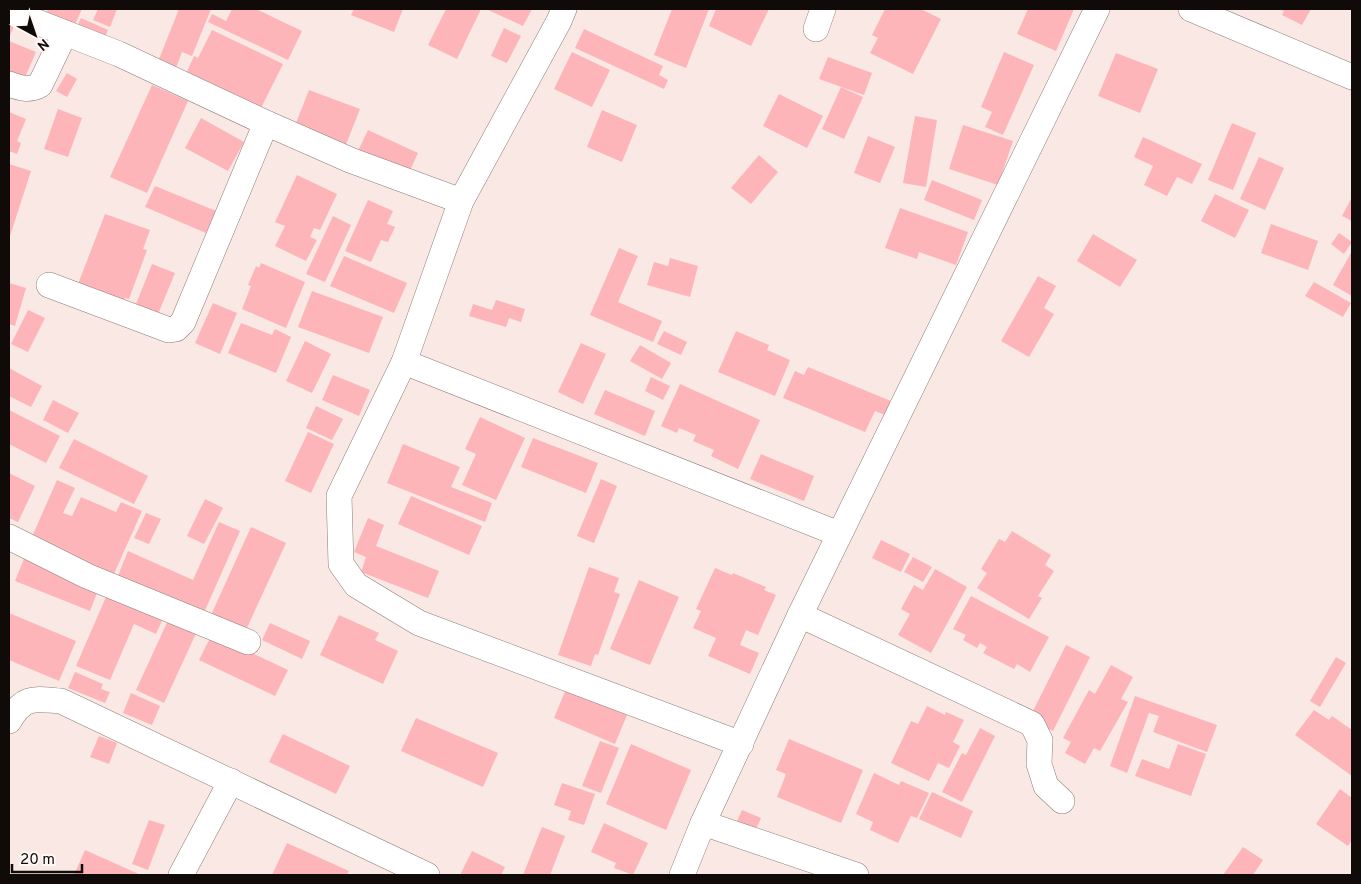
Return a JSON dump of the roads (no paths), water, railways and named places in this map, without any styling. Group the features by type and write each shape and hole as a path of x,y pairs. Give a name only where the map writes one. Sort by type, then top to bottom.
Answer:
{"street":[{"path":"564,9 461,201 404,362 339,496 341,564 356,585 419,623 741,744"},
{"path":"682,875 703,823 800,615 1096,9"},
{"path":"1191,9 1352,77"},
{"path":"9,11 119,54 350,160 461,201"},
{"path":"9,84 24,89 33,89 40,85 65,33"},
{"path":"49,285 169,330 176,329 183,322 266,123"},
{"path":"404,362 839,534"},
{"path":"9,537 87,576 248,642"},
{"path":"800,615 1032,724 1040,740 1039,764 1046,786 1062,801"},
{"path":"9,721 16,708 33,698 61,701 427,875"},
{"path":"181,875 231,781"},
{"path":"703,823 856,875"}]}
